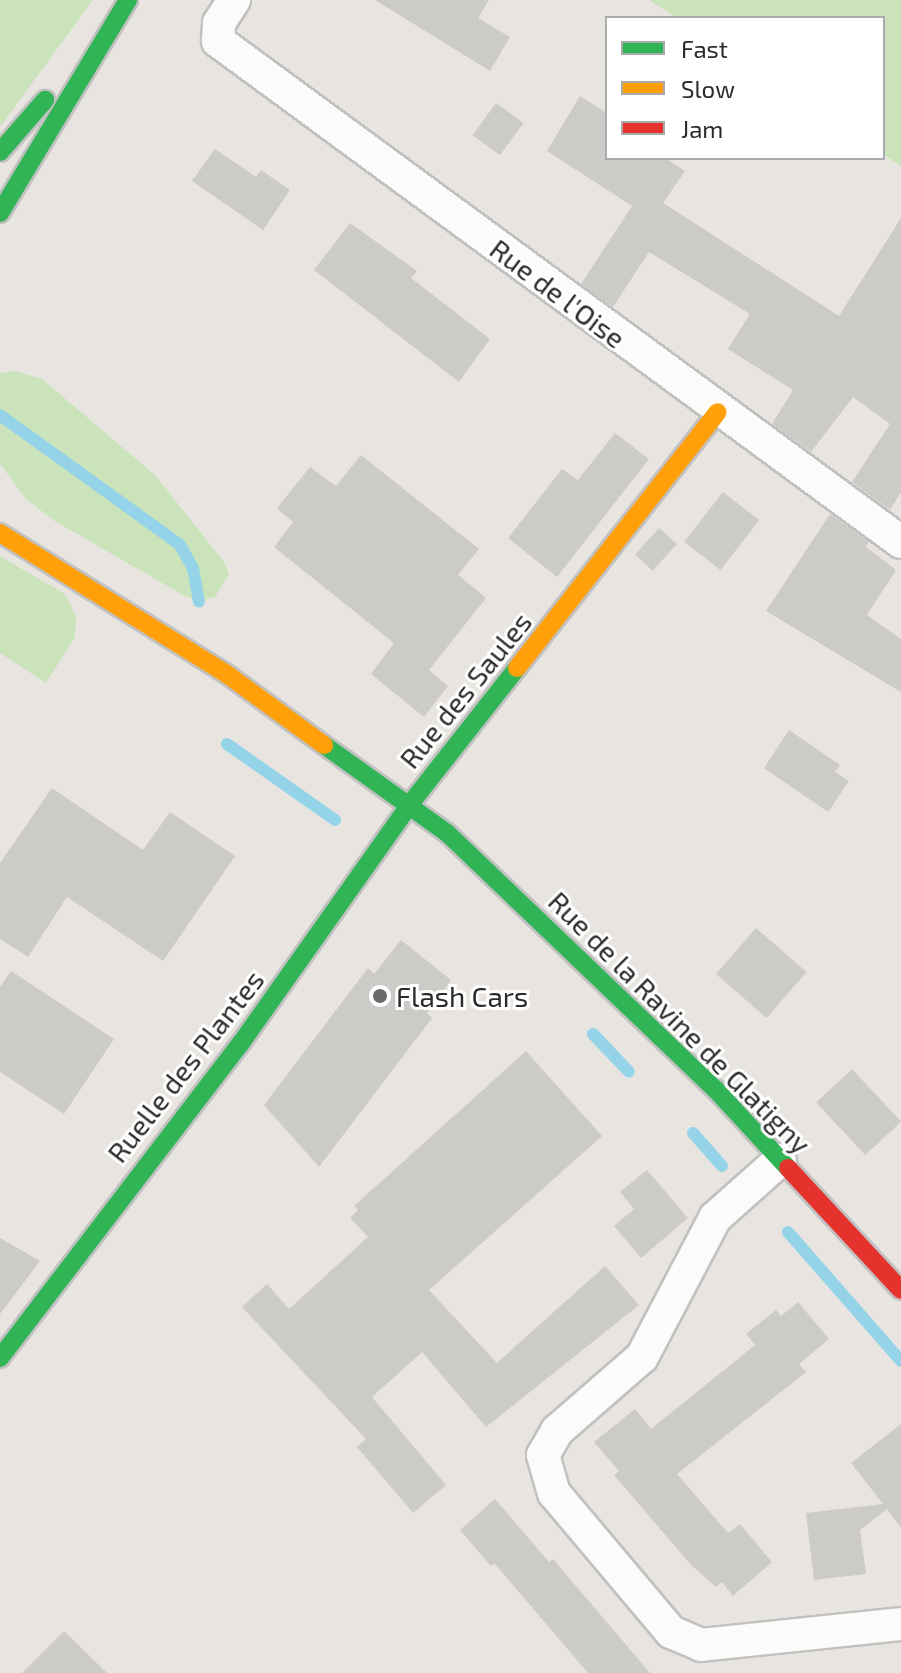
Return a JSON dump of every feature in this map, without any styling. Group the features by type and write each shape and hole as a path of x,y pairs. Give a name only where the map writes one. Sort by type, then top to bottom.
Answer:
{"street":[{"path":"0,213 128,0"},
{"name":"Rue de l'Oise","path":"234,0 219,23 218,41 718,412 901,542"},
{"path":"0,152 110,26"},
{"name":"Rue des Saules","path":"0,533 228,675 410,804 718,412"},
{"name":"Rue de la Ravine de Glatigny","path":"410,804 447,833 716,1090 901,1290"},
{"name":"Ruelle des Plantes","path":"0,1358 241,1043 410,804"},
{"path":"780,1160 715,1218 642,1357 557,1431 543,1455 554,1493 671,1632 701,1645 901,1624"}],"green space":[{"path":"0,0 93,0 0,127"},
{"path":"649,0 901,0 901,166 885,155 885,16 674,16"},
{"path":"15,371 42,379 156,476 224,562 229,574 215,597 199,601 183,595 53,520 26,499 0,464 0,373"},
{"path":"0,556 65,594 76,616 75,637 46,683 0,653"}],"building":[{"path":"375,0 489,0 478,18 510,37 490,71"},
{"path":"580,96 605,112 605,160 668,160 685,171 663,203 839,316 901,218 901,492 890,510 852,482 890,424 853,397 811,452 772,424 793,390 728,349 750,314 649,252 613,307 581,284 632,206 547,151"},
{"path":"496,103 524,123 500,155 472,135"},
{"path":"215,149 256,177 261,170 290,190 263,230 192,181"},
{"path":"350,223 417,271 411,278 490,339 459,382 314,270"},
{"path":"615,433 649,459 557,577 508,538 562,469 578,480"},
{"path":"361,455 479,549 458,575 486,598 429,670 448,686 424,717 371,674 394,643 274,547 293,522 277,508 310,467 336,486"},
{"path":"723,492 759,520 720,570 684,542"},
{"path":"830,514 869,542 866,547 896,570 867,615 901,639 901,692 766,611"},
{"path":"659,528 677,544 653,571 635,555"},
{"path":"789,730 840,765 835,772 849,781 828,812 764,768"},
{"path":"52,788 143,850 170,812 235,856 163,961 67,897 28,957 0,939 0,863"},
{"path":"756,928 807,972 767,1018 716,974"},
{"path":"401,940 451,980 427,1013 432,1018 319,1167 264,1105 368,968 374,974"},
{"path":"11,971 114,1039 64,1114 0,1072 0,987"},
{"path":"526,1051 602,1136 429,1290 497,1363 605,1266 639,1305 486,1427 422,1352 372,1397 446,1485 413,1513 357,1447 366,1439 242,1307 267,1284 289,1309 368,1237 350,1218 358,1210 354,1206"},
{"path":"852,1069 901,1122 865,1155 816,1102"},
{"path":"647,1170 688,1218 641,1258 614,1226 634,1209 620,1192"},
{"path":"0,1238 40,1261 0,1314"},
{"path":"798,1302 829,1339 799,1364 806,1372 677,1474 728,1533 740,1524 772,1562 733,1596 722,1582 716,1587 691,1565 614,1475 619,1471 594,1442 635,1409 651,1429 755,1345 746,1334 776,1310 781,1316"},
{"path":"901,1424 901,1528 887,1509 860,1530 866,1574 814,1580 806,1513 883,1504 851,1463"},
{"path":"495,1499 549,1562 553,1559 650,1673 588,1673 495,1564 491,1566 460,1530"},
{"path":"64,1631 107,1673 22,1673"}],"waterway":[{"path":"0,415 180,545 193,568 199,601"},
{"path":"227,744 335,820"},
{"path":"593,1034 629,1072"},
{"path":"693,1133 722,1166"},
{"path":"788,1232 901,1361"}],"traffic: fast":[{"path":"0,213 128,0"},
{"path":"0,152 45,100"},
{"path":"0,1358 241,1043 410,804 517,668"},
{"path":"324,745 447,833 716,1090 788,1168"}],"traffic: slow":[{"path":"517,668 718,412"},
{"path":"0,533 228,675 324,745"}],"traffic: jam":[{"path":"788,1168 901,1290"}],"place":[{"name":"Flash Cars","path":"380,996"}]}
